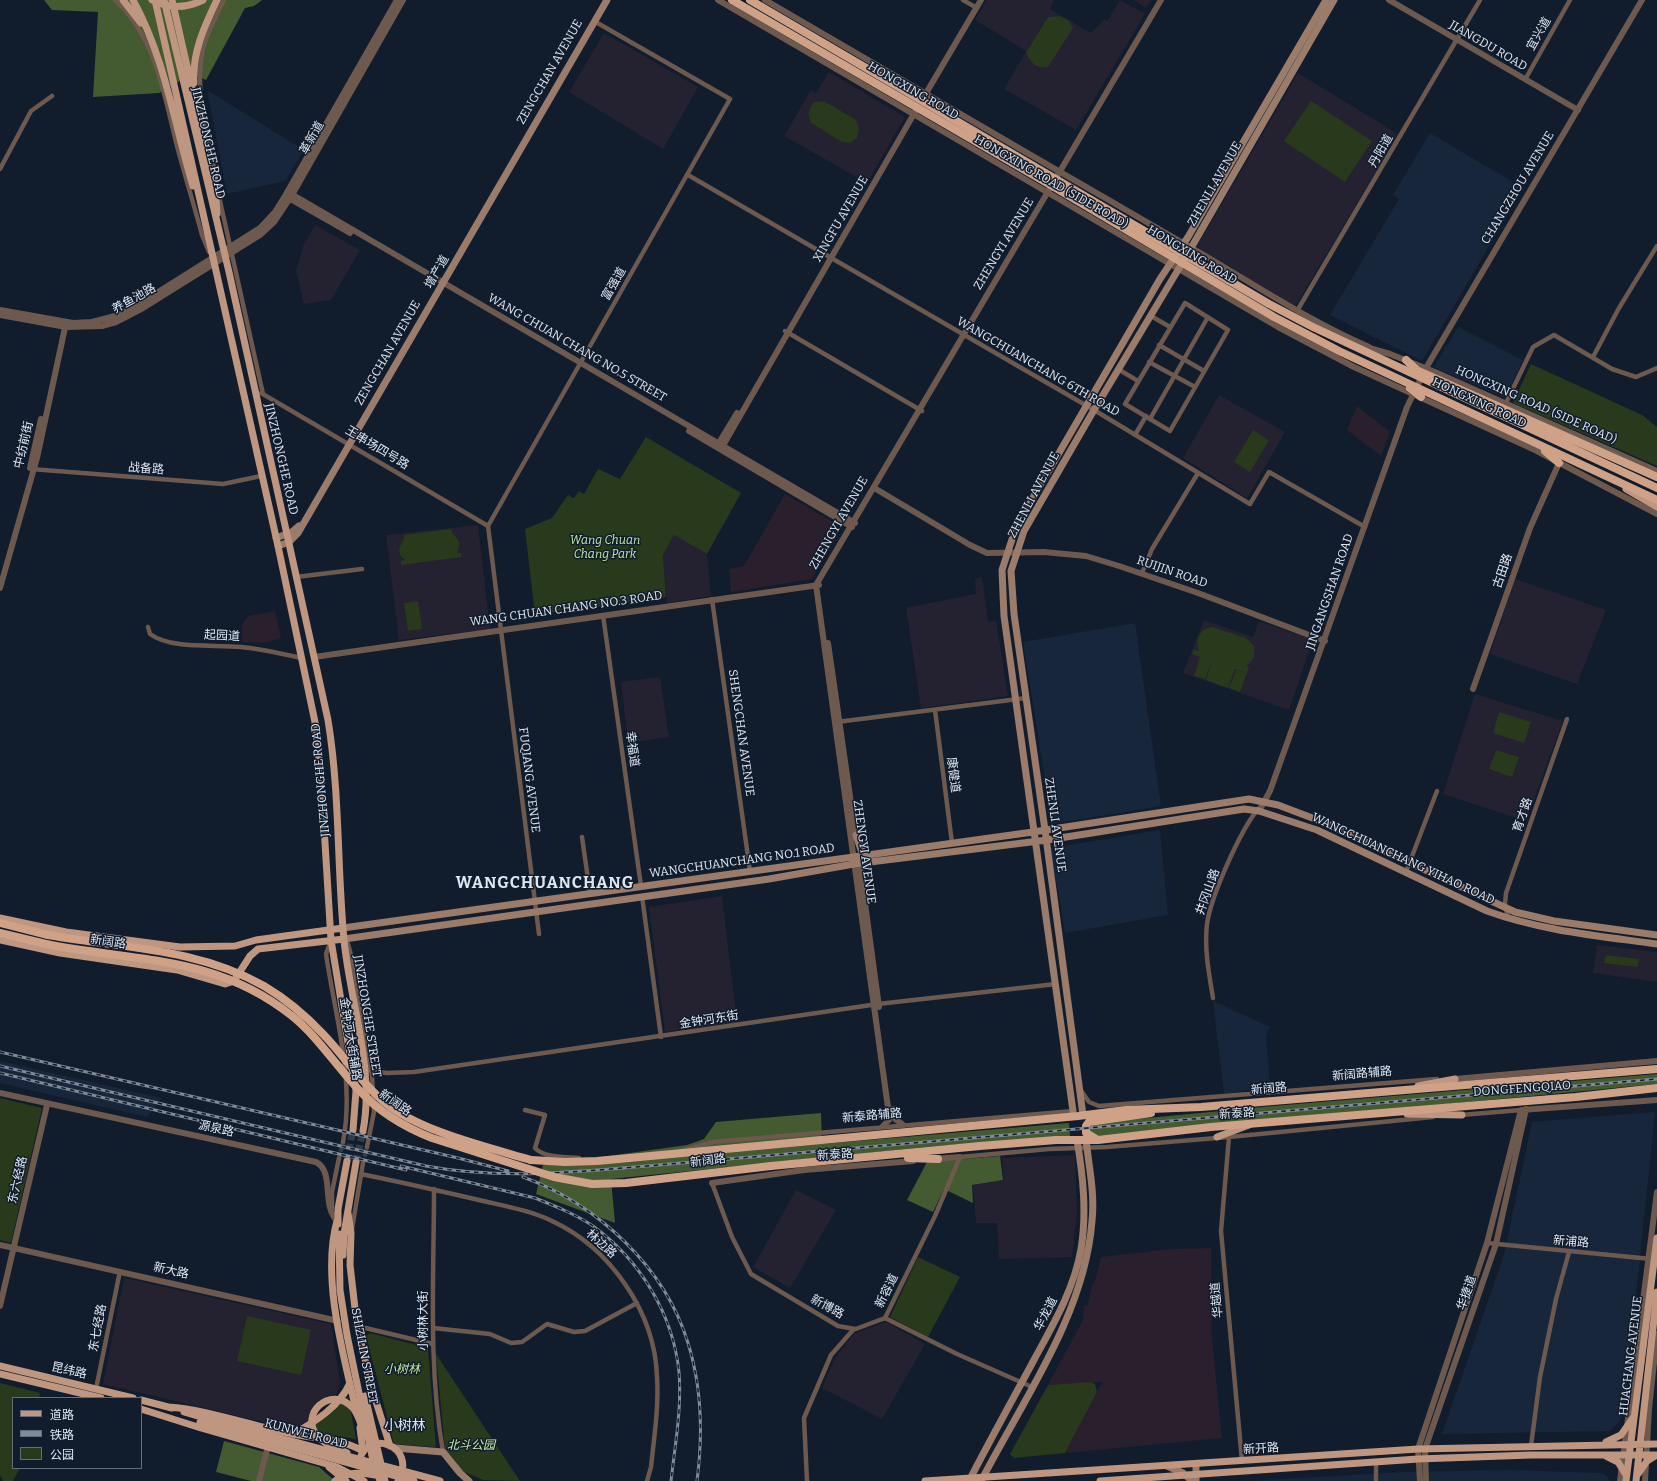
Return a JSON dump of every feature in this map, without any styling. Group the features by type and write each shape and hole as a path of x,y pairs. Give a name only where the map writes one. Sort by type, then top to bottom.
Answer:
{"highway":[{"name":"HONGXING ROAD","path":"732,0 1056,179 1169,244 1179,258 1323,347 1400,380 1414,390 1534,442 1560,459 1657,500"},
{"name":"HONGXING ROAD","path":"750,0 919,103"},
{"name":"HONGXING ROAD","path":"1056,179 1154,247 1179,258 1347,343 1421,373 1433,381 1657,488"},
{"path":"1406,360 1421,373"},
{"path":"1433,381 1657,477"},
{"path":"1414,390 1422,397"},
{"name":"新阔路","path":"0,923 48,935 190,956 242,975 265,987 309,1019 365,1084 384,1102 402,1115 432,1128 531,1160 565,1162 597,1161 1126,1110 1167,1109 1401,1090 1456,1082"},
{"name":"新阔路","path":"1,938 90,952 183,964 230,979 252,990 292,1016 321,1044 359,1090 371,1102 393,1119 432,1138 554,1176 587,1183 626,1184 771,1166 843,1159"},
{"name":"DONGFENGQIAO","path":"1456,1082 1657,1069"},
{"name":"DONGFENGQIAO","path":"1389,1113 1576,1097 1657,1088"},
{"path":"1098,1140 1086,1133 1086,1126 1089,1122 1123,1118 1167,1109"},
{"name":"新泰路","path":"843,1159 995,1145 1082,1144 1098,1140 1211,1127 1389,1113"},
{"path":"843,1159 869,1160 917,1157 938,1159"}],"main road":[{"path":"123,0 142,25 155,48"},
{"path":"133,0 155,48 164,72 189,162"},
{"path":"152,0 176,8 189,6 203,0"},
{"name":"JINZHONGHE ROAD","path":"155,0 189,162 213,261 260,476 278,546 315,722 319,759 330,940 356,1091 353,1130"},
{"name":"JINZHONGHE ROAD","path":"164,0 217,220 314,657 331,743 343,928"},
{"path":"172,0 197,109"},
{"path":"203,158 194,80 197,47 207,20 217,0"},
{"name":"ZENGCHAN AVENUE","path":"594,21 604,0"},
{"name":"增产道","path":"288,539 298,533 607,0"},
{"name":"ZHENLI AVENUE","path":"1082,1115 1046,840 1046,830 1012,595 1011,571 1024,531 1094,410 1151,316 1179,258 1326,0"},
{"name":"ZHENLI AVENUE","path":"1073,1111 1015,699 1002,597 1002,570 1016,527 1086,405 1160,279 1179,258 1334,0"},
{"path":"214,172 217,220"},
{"path":"1616,482 1657,507"},
{"path":"276,538 288,539"},
{"path":"278,546 288,539"},
{"path":"856,860 952,843 1033,832 1242,799 1264,801"},
{"name":"WANGCHUANCHANG YIHAO ROAD","path":"1264,801 1322,822 1409,864 1524,915 1554,921 1657,935"},
{"name":"WANGCHUANCHANG YIHAO ROAD","path":"1046,840 1239,809 1255,810 1317,830 1508,918 1546,928 1608,937 1625,937 1657,944"},
{"path":"1255,810 1276,816"},
{"path":"1018,835 1033,832"},
{"path":"853,837 863,852 879,855"},
{"path":"856,860 1034,842 1034,845 1046,840"},
{"path":"1019,847 1034,842"},
{"name":"WANGCHUANCHANG NO.1 ROAD","path":"343,928 750,871 856,860"},
{"name":"WANGCHUANCHANG NO.1 ROAD","path":"344,939 769,879 856,860"},
{"path":"0,914 18,921"},
{"path":"0,918 66,932 180,947 235,946 256,940 343,928"},
{"name":"JINZHONGHE STREET","path":"343,928 346,957 369,1070 363,1132"},
{"path":"1,938 67,954 177,970 226,984 234,981 250,956 258,949 344,939"},
{"path":"333,959 338,952 343,953 346,957"},
{"path":"1389,1113 1462,1115"},
{"path":"1217,1137 1251,1125"},
{"path":"984,1480 1074,1304 1086,1265 1093,1219 1092,1191 1082,1144"},
{"name":"华龙道","path":"970,1479 1059,1313 1070,1288 1078,1263 1082,1238 1084,1207 1082,1144"},
{"path":"347,1161 332,1249 333,1279 338,1320 350,1383 363,1441 369,1452"},
{"path":"335,1481 342,1476 356,1473 398,1479 403,1469 403,1463 399,1453 393,1447 373,1392 357,1326 345,1234 348,1212 359,1163"},
{"path":"337,1221 345,1234"},
{"name":"SHIZILIN STREET","path":"345,1234 340,1284 343,1313 369,1452 380,1481"},
{"name":"SHIZILIN STREET","path":"345,1234 343,1265 346,1302 356,1355 385,1481"},
{"name":"HUACHANG AVENUE","path":"1627,1479 1626,1451 1635,1414 1653,1259 1657,1238"},
{"name":"HUACHANG AVENUE","path":"1636,1479 1644,1453 1643,1415 1656,1317 1657,1292"},
{"name":"昆纬路","path":"0,1366 129,1397"},
{"name":"昆纬路","path":"0,1374 96,1397"},
{"path":"293,1434 333,1407 343,1397 350,1383"},
{"path":"364,1460 322,1440 317,1436 312,1427 312,1416 316,1408 323,1402 330,1399 341,1400 354,1410 363,1431 369,1452"},
{"path":"142,1400 168,1407 207,1413 293,1434 344,1441 369,1452"},
{"name":"KUNWEI ROAD","path":"168,1407 200,1419 398,1479 414,1481"},
{"path":"142,1409 166,1415 201,1428 322,1462 337,1467 364,1481"},
{"path":"1599,1444 1614,1439 1627,1428 1635,1414"},
{"name":"KUNWEI ROAD","path":"166,1415 200,1419 364,1460 440,1481"},
{"path":"1626,1451 1643,1415"},
{"path":"363,1431 374,1481"},
{"path":"374,1481 368,1446 378,1443 393,1447 443,1452 460,1473 469,1481"},
{"path":"1599,1444 1626,1451 1657,1455"},
{"name":"新开路","path":"925,1481 970,1479 984,1480 1010,1475 1192,1465 1421,1449 1599,1444"},
{"path":"1627,1479 1634,1464 1644,1453 1657,1444"},
{"path":"1626,1451 1644,1453"},
{"path":"1626,1451 1634,1464 1636,1479"},
{"name":"新开路","path":"1100,1481 1146,1478 1193,1478 1376,1461 1600,1455 1626,1451"},
{"path":"364,1481 359,1473 358,1466 369,1452"},
{"path":"1600,1455 1612,1458 1622,1466 1627,1479"},
{"path":"322,1462 346,1481"},
{"path":"1193,1478 1215,1463"},
{"path":"1192,1465 1193,1478"},
{"path":"1167,1466 1193,1478"},
{"path":"1146,1478 1160,1481"}],"street":[{"name":"JINZHONGHE ROAD","path":"115,0 127,12 140,30 153,58 202,235 213,261"},
{"name":"JINZHONGHE ROAD","path":"224,0 204,45 200,72 200,97 214,172 263,394"},
{"name":"革新道","path":"289,195 397,0"},
{"name":"革新道","path":"224,254 268,228 289,195 403,0"},
{"name":"HONGXING ROAD (SIDE ROAD)","path":"718,0 919,103 1056,179 1179,258"},
{"name":"HONGXING ROAD (SIDE ROAD)","path":"765,0 919,103 1048,194 1179,258 1297,311 1369,347"},
{"path":"963,0 975,7"},
{"name":"XINGFU AVENUE","path":"975,7 977,0"},
{"name":"XINGFU AVENUE","path":"720,447 975,7 981,0"},
{"name":"ZHENGYI AVENUE","path":"883,1126 889,1120 890,1115 819,585 853,524 1161,0"},
{"name":"ZHENGYI AVENUE","path":"1056,179 1165,0"},
{"name":"JIANGDU ROAD","path":"1389,0 1578,109"},
{"name":"JIANGDU ROAD","path":"1393,0 1578,109"},
{"name":"丹阳道","path":"1297,311 1480,0"},
{"name":"宜兴道","path":"1526,78 1570,0"},
{"name":"CHANGZHOU AVENUE","path":"1414,390 1421,373 1641,0"},
{"name":"富强道","path":"488,526 730,99 594,21"},
{"path":"0,169 31,111 52,96"},
{"name":"WANGCHUANCHANG 6TH ROAD","path":"688,175 1086,405 1250,504 1269,472 1364,526"},
{"name":"WANG CHUAN CHANG NO.5 STREET","path":"289,195 853,524"},
{"path":"1593,357 1619,308 1657,246"},
{"name":"养鱼池路","path":"0,315 64,324 102,326 122,320 224,254"},
{"name":"养鱼池路","path":"195,274 201,268"},
{"path":"1185,303 1228,330 1170,431 1125,404 1170,327 1185,303"},
{"name":"养鱼池路","path":"0,310 64,324"},
{"path":"1151,316 1170,327"},
{"path":"1150,419 1176,377 1208,317"},
{"name":"中纺前街","path":"0,572 31,469 64,324"},
{"path":"787,331 920,410"},
{"path":"1506,403 1533,347 1554,335 1612,368 1636,377 1657,368"},
{"path":"1347,343 1369,347 1406,360"},
{"path":"1159,345 1204,371"},
{"path":"1323,347 1414,390"},
{"path":"1149,362 1195,388"},
{"path":"1118,370 1138,381"},
{"name":"HONGXING ROAD (SIDE ROAD)","path":"1421,373 1506,403 1657,471"},
{"name":"王串场四号路","path":"254,389 349,443 488,526"},
{"name":"JINGANGSHAN ROAD","path":"1255,810 1264,801 1414,390"},
{"path":"1422,397 1560,459 1657,514"},
{"name":"ZHENGYI AVENUE","path":"853,524 876,488 920,410"},
{"path":"1135,435 1146,416"},
{"name":"古田路","path":"1473,689 1530,528 1560,459"},
{"path":"0,588 31,469"},
{"name":"战备路","path":"31,469 223,484 260,476"},
{"path":"1142,573 1152,550 1198,473"},
{"name":"RUIJIN ROAD","path":"876,488 970,545 987,553 1016,554 1044,552 1086,556 1142,573 1324,640"},
{"path":"837,517 843,526 844,540"},
{"path":"488,526 500,630"},
{"path":"296,577 362,569"},
{"name":"WANG CHUAN CHANG NO.3 ROAD","path":"314,657 712,599 819,585"},
{"name":"SHENGCHAN AVENUE","path":"712,599 750,871"},
{"name":"幸福道","path":"603,615 641,886"},
{"name":"起园道","path":"148,627 150,634 160,639 191,644 240,647 302,658"},
{"name":"FUQIANG AVENUE","path":"500,630 539,934"},
{"path":"837,722 1026,698"},
{"name":"康健道","path":"935,710 952,843"},
{"name":"育才路","path":"1508,918 1506,893 1567,719"},
{"path":"1406,872 1437,791"},
{"name":"井冈山路","path":"1214,998 1207,950 1209,916 1246,825 1255,810"},
{"path":"582,836 590,893"},
{"path":"853,837 856,860 866,860 880,864"},
{"path":"642,896 661,1037"},
{"name":"金钟河大街辅路","path":"344,939 348,944 350,951 369,1070 374,1112 367,1147"},
{"name":"金钟河大街辅路","path":"330,940 326,954 343,1047 347,1090 347,1123 343,1142"},
{"name":"金钟河东街","path":"369,1070 387,1073 414,1072 876,1005 1056,984"},
{"name":"ZHENGYI AVENUE","path":"876,1005 893,1114 895,1119 902,1124"},
{"name":"新阔路辅路","path":"1079,1086 1086,1099 1096,1105 1456,1082 1657,1061"},
{"name":"源泉路","path":"0,1093 47,1105 316,1162 322,1165 325,1171 329,1208 337,1221"},
{"path":"960,1157 1082,1144 1229,1137 1462,1115 1657,1100"},
{"path":"1126,1110 1172,1101"},
{"name":"东六经路","path":"0,1306 47,1105"},
{"path":"525,1110 544,1115 535,1148 538,1151 545,1154 597,1161"},
{"name":"华捷道","path":"1420,1481 1421,1449 1487,1243 1523,1110"},
{"name":"华捷道","path":"1421,1449 1496,1244 1523,1110"},
{"name":"新泰路辅路","path":"674,1154 713,1142 902,1124 1073,1111"},
{"name":"华越道","path":"1229,1137 1221,1232 1242,1461"},
{"name":"新泰路","path":"712,1183 753,1176 834,1167 960,1157"},
{"name":"新容道","path":"885,1318 934,1216 960,1157"},
{"path":"337,1221 332,1208 332,1192 339,1158"},
{"path":"345,1234 361,1174 359,1163"},
{"name":"林边路","path":"361,1174 434,1189 535,1214 567,1229 589,1245 615,1270 637,1303 649,1333 658,1376 652,1460 647,1481"},
{"name":"新博路","path":"712,1183 732,1237 751,1274 838,1326 853,1330 885,1318"},
{"name":"小树林大街","path":"434,1189 433,1344 437,1412 443,1452"},
{"path":"1620,1481 1626,1451 1627,1428 1653,1259 1657,1192"},
{"name":"新浦路","path":"1487,1243 1653,1259"},
{"name":"新大路","path":"0,1245 338,1320"},
{"path":"1531,1446 1540,1377 1556,1299 1569,1252"},
{"name":"东七经路","path":"96,1389 120,1271"},
{"path":"433,1328 490,1334 512,1343 522,1342 547,1324 574,1332 585,1330 637,1303"},
{"path":"885,1318 957,1354 1032,1387"},
{"path":"357,1326 433,1344"},
{"path":"807,1481 804,1418 831,1355 853,1330"},
{"path":"1645,1481 1644,1453 1657,1334"},
{"path":"259,1481 268,1446"},
{"name":"华捷道","path":"1421,1459 1426,1481"},
{"path":"1376,1461 1376,1481"}],"shaded area":[{"path":"987,0 1054,0 1050,9 1091,33 1104,19 1107,21 1120,0 1145,14 1076,130 1004,89 1026,51 975,20"},
{"path":"1134,0 1151,0 1146,8"},
{"path":"604,33 698,87 663,149 569,92"},
{"path":"829,72 905,117 867,183 784,136 811,90 816,93"},
{"path":"1298,73 1398,134 1295,307 1196,248"},
{"path":"207,90 304,150 285,181 227,194"},
{"path":"1430,133 1523,188 1422,361 1330,315 1399,199 1393,195"},
{"path":"315,225 360,250 331,300 304,304 296,271 303,246"},
{"path":"1458,327 1523,360 1505,398 1434,367"},
{"path":"1219,395 1285,432 1247,498 1183,458"},
{"path":"1357,406 1390,432 1381,456 1347,430"},
{"path":"785,494 838,525 839,532 812,579 731,592 729,569 744,566"},
{"path":"478,525 490,629 399,640 386,535"},
{"path":"674,535 707,554 711,596 667,603 663,555"},
{"path":"982,577 988,622 996,620 1008,696 921,708 906,608 976,594 975,579"},
{"path":"1515,579 1606,610 1577,684 1490,654"},
{"path":"275,611 281,638 264,643 242,642 242,625 248,616"},
{"path":"1204,620 1253,637 1259,621 1311,639 1312,642 1289,710 1183,673"},
{"path":"1135,623 1161,806 1052,824 1023,642"},
{"path":"660,677 669,737 628,743 621,682"},
{"path":"1475,694 1563,721 1526,821 1443,794"},
{"path":"1160,830 1168,915 1065,933 1051,848"},
{"path":"722,896 737,1022 665,1032 649,907"},
{"path":"1597,945 1657,952 1657,982 1593,973"},
{"path":"1213,1001 1270,1027 1266,1036 1270,1086 1224,1094"},
{"path":"0,1061 162,1098 147,1117 0,1083"},
{"path":"1655,1112 1624,1412 1620,1421 1610,1431 1442,1434 1504,1255 1532,1122"},
{"path":"1075,1155 1077,1212 1072,1257 999,1259 997,1223 976,1223 973,1185 1004,1180 1002,1158"},
{"path":"796,1190 836,1210 790,1288 753,1267"},
{"path":"1211,1248 1212,1338 1222,1438 1065,1453 1102,1382 1048,1385 1083,1320 1084,1306 1088,1305 1092,1285 1095,1281 1101,1257 1172,1249"},
{"path":"124,1278 331,1324 340,1383 337,1393 308,1421 293,1429 103,1384"},
{"path":"886,1322 925,1344 882,1419 822,1388 835,1358 855,1333"},
{"path":"1511,1470 1601,1473 1606,1475 1610,1481 1250,1481 1404,1472"}],"green space":[{"path":"44,0 262,0 254,6 245,8 206,80 192,74 159,93 93,97 98,12 52,10"},
{"path":"1059,16 1068,20 1073,28 1048,67 1037,66 1032,63 1026,53 1048,17"},
{"path":"824,101 856,120 859,128 857,138 850,143 842,142 811,123 808,114 813,102"},
{"path":"1311,101 1372,141 1345,182 1284,141"},
{"path":"1531,364 1642,415 1657,427 1657,466 1513,403"},
{"path":"1253,430 1269,440 1250,472 1234,462"},
{"name":"Wang Chuan Chang Park","path":"646,437 741,493 707,554 674,535 663,555 666,597 535,615 525,529 552,518 568,495 574,498 579,491 584,494 598,469 620,479"},
{"path":"451,529 452,533 459,542 457,553 461,553 461,557 401,565 401,561 405,560 400,555 399,549 404,535"},
{"path":"418,601 422,629 408,631 404,603"},
{"path":"1212,627 1246,638 1254,646 1255,652 1253,658 1246,666 1249,667 1247,673 1235,669 1228,688 1206,680 1212,661 1205,679 1194,676 1200,657 1192,654 1194,649 1199,651 1198,639 1201,633"},
{"path":"1236,670 1247,673 1240,692 1229,688"},
{"path":"1499,712 1531,722 1524,743 1493,733"},
{"path":"1496,750 1519,757 1512,777 1489,769"},
{"path":"1606,955 1639,959 1638,967 1604,963"},
{"path":"1657,1074 1657,1084 1097,1137 1090,1134 1089,1127 1095,1123 1273,1106"},
{"path":"0,1098 42,1108 11,1243 0,1240"},
{"path":"821,1113 822,1144 1069,1123 1070,1136 926,1147 611,1179 615,1223 536,1194 543,1165 687,1145 704,1139 716,1122"},
{"path":"1000,1156 1003,1180 972,1185 973,1203 944,1189 933,1212 907,1200 927,1162"},
{"path":"918,1257 960,1277 928,1337 890,1317"},
{"path":"247,1316 311,1330 301,1375 237,1361"},
{"name":"小树林","path":"370,1333 428,1348 436,1447 394,1444 366,1336"},
{"name":"北斗公园","path":"436,1354 520,1481 483,1480 460,1470 445,1449"},
{"path":"1090,1382 1095,1384 1097,1392 1065,1453 1014,1458 1010,1454 1048,1385"},
{"path":"0,1383 40,1393 39,1397 12,1397 12,1469 19,1469 13,1481 3,1481 0,1475"},
{"path":"348,1397 356,1439 304,1431"},
{"path":"224,1441 319,1467 335,1481 251,1481 216,1472"}],"tunnel":[{"path":"347,1161 353,1130"},
{"path":"356,1162 363,1131"},
{"path":"339,1158 343,1142"},
{"path":"363,1163 367,1147"}],"railway":[{"path":"0,1052 458,1158 508,1171"},
{"path":"0,1066 426,1166 452,1170 504,1174 557,1173 609,1169 1657,1079"},
{"path":"0,1073 406,1170"},
{"path":"401,1166 535,1198 565,1210 593,1226 625,1255 639,1272 662,1309 676,1350 679,1372 680,1399 671,1481"},
{"path":"523,1177 550,1189 577,1204 602,1221 625,1242 645,1264 663,1289 677,1315 693,1360 699,1394 700,1412 700,1446 697,1481"}],"district":[{"name":"WANGCHUANCHANG","path":"545,884"},
{"name":"小树林","path":"405,1426"}]}
